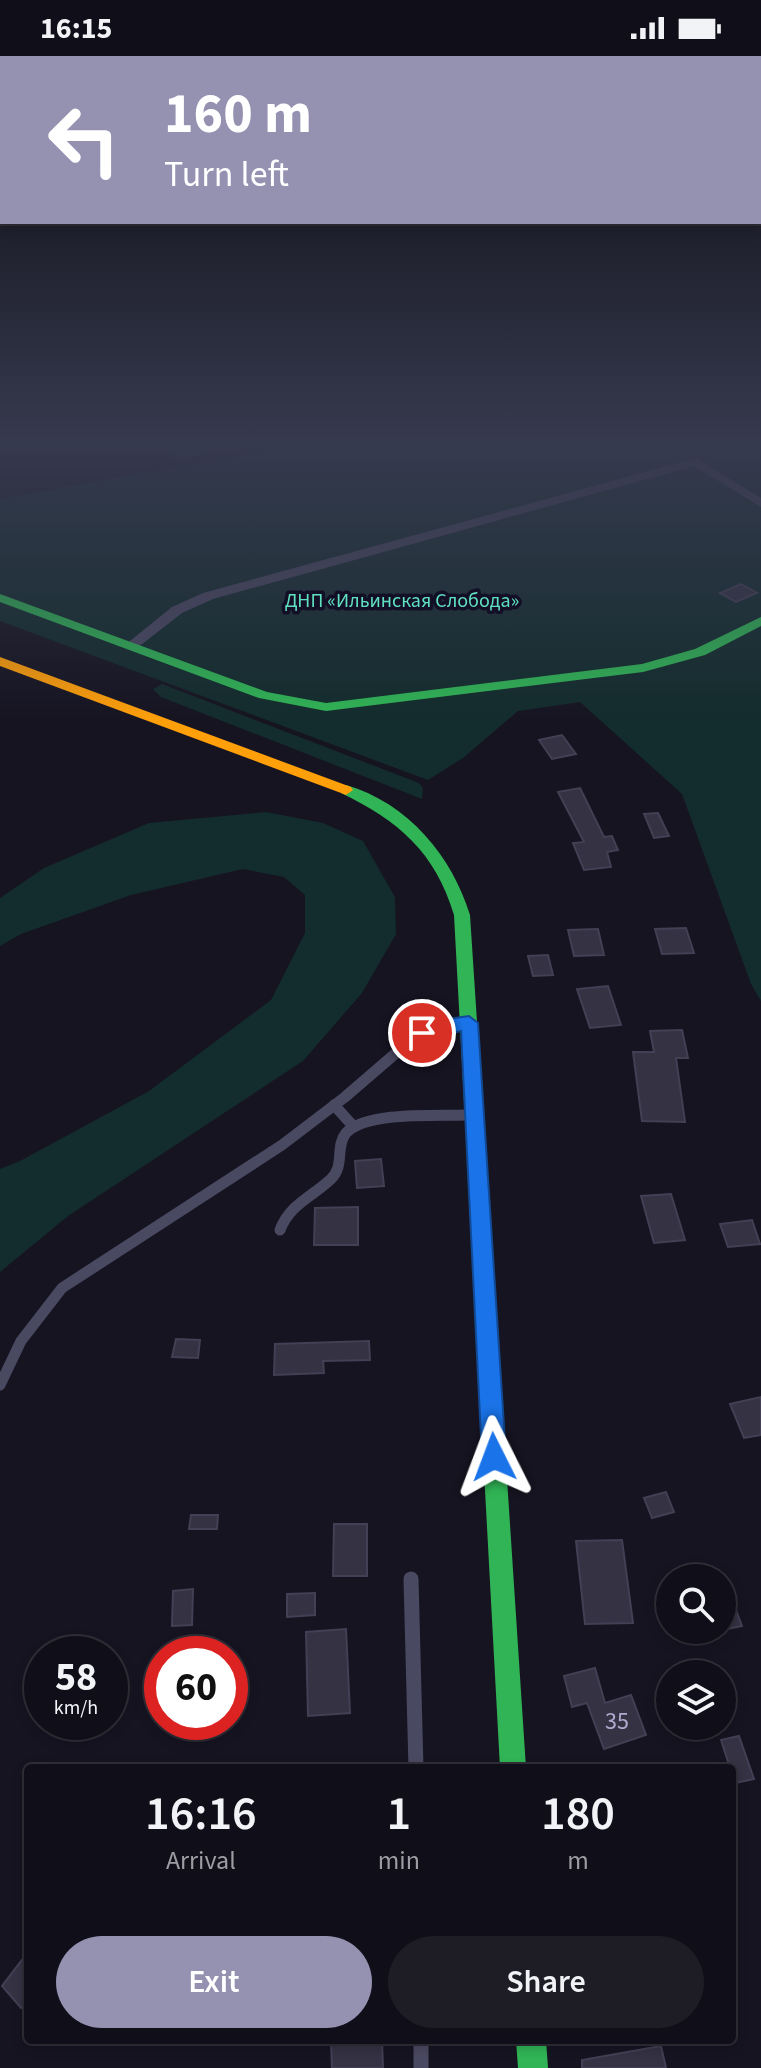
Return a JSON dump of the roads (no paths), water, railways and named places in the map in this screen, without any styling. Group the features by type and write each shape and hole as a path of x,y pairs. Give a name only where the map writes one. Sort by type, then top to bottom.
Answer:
{"main road":[{"path":"0,598 264,695 326,707 643,668 700,652 761,621"},
{"path":"0,661 331,784 377,806 409,827 436,855 457,896 465,940 513,1764"},
{"path":"531,2044 533,2068"}],"street":[{"path":"132,645 177,610 208,596 434,534"}],"lane":[{"path":"0,1385 21,1341 62,1288 247,1169 334,1105 406,1043 440,1026 469,1023"},
{"path":"334,1105 354,1127"},
{"path":"280,1230 284,1215 293,1206 335,1175 341,1164 344,1135 354,1127 363,1123 419,1116 473,1115"},
{"path":"411,1579 416,1764"},
{"path":"421,2044 421,2068"}],"park label":[{"name":"ДНП «Ильинская Слобода»","path":"402,600"}]}
